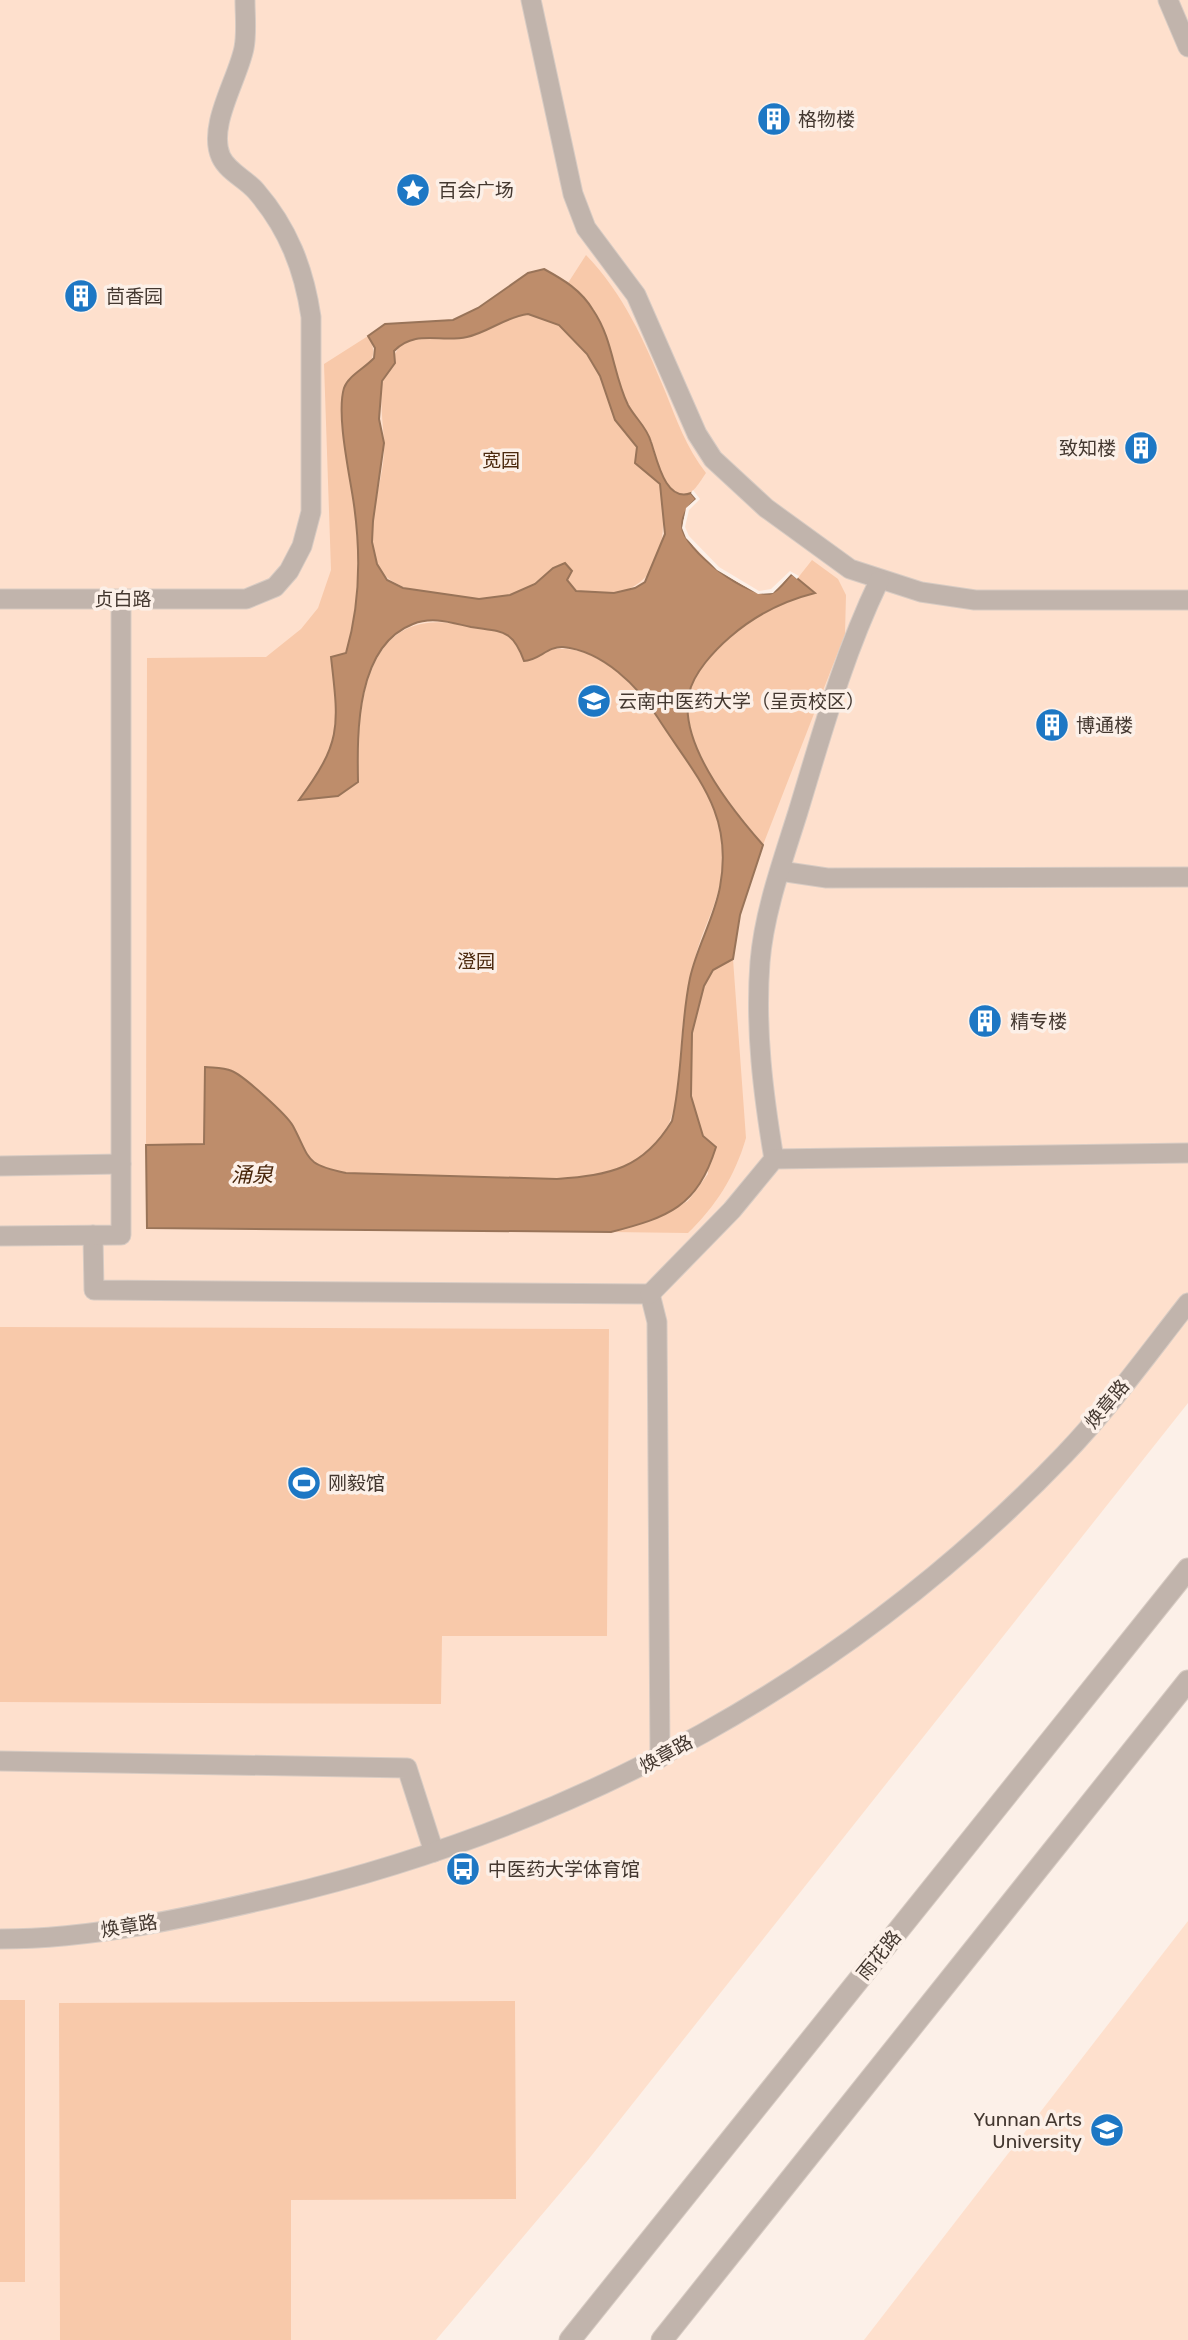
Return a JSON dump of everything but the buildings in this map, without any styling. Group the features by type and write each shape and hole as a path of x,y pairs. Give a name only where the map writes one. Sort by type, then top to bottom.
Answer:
{"street":[{"name":"雨花路","path":"569,2340 1188,1569"},
{"path":"662,2340 1188,1681"}],"lane":[{"name":"贞白路","path":"0,599 246,599 275,587 289,571 302,546 311,512 311,317 299,263 285,231 254,188 232,171 221,157 218,140 223,111 245,45 245,0"},
{"path":"531,0 576,205 586,228 636,295 697,434 713,459 766,508 850,569 879,581 921,592 975,600 1188,600"},
{"path":"1173,3 1188,47"},
{"path":"93,1235 94,1290 650,1294 732,1210 774,1158 762,1087 757,1019 760,959 780,871 834,688 853,634 879,581"},
{"path":"0,1236 121,1235 121,599"},
{"path":"780,871 827,878 1188,877"},
{"path":"774,1158 1188,1153"},
{"path":"0,1166 121,1164"},
{"path":"650,1294 657,1322 660,1758"},
{"name":"焕章路","path":"0,1939 120,1929 225,1909 326,1885 434,1852 531,1816 660,1758 738,1715 833,1655 915,1594 993,1526 1067,1452 1188,1303"},
{"path":"0,1761 407,1768 434,1852"}],"shaded area":[{"name":"云南中医药大学（呈贡校区）","path":"0,0 1188,0 1188,1403 588,2160 436,2340 0,2340"},
{"name":"Yunnan Arts University","path":"1188,1921 1188,2340 864,2340"}],"green space":[{"path":"586,255 611,285 632,319 682,434 706,473 689,494 684,496 674,493 666,483 651,440 630,409 568,283"},
{"name":"宽园","path":"528,314 559,325 587,354 600,376 615,420 638,448 635,463 660,484 662,537 652,569 641,581 627,590 608,593 579,592 553,568 521,591 494,598 436,596 399,585 385,576 377,564 372,534 384,457 382,385 390,363 400,345 408,339 424,336 464,338"},
{"name":"澄园","path":"368,336 373,347 373,356 350,384 342,403 344,441 358,542 354,617 346,654 331,657 336,718 330,748 324,763 300,800 358,782 360,722 373,666 387,644 406,629 432,622 504,633 521,652 571,650 602,661 636,690 654,714 704,785 719,819 723,852 722,874 692,971 682,1030 677,1095 672,1115 664,1133 652,1149 634,1162 616,1170 579,1178 541,1179 346,1173 332,1170 310,1159 293,1126 265,1096 238,1074 218,1068 205,1068 205,1144 146,1145 147,658 266,657 301,629 318,608 331,570 324,364"},
{"path":"812,560 838,579 846,595 845,634 763,845 723,795 700,755 688,713 689,694 705,663 739,630 780,605 814,593 797,579"},
{"path":"733,959 746,1138 736,1165 716,1201 688,1233 611,1232 651,1221 688,1201 708,1174 703,1136 691,1096 692,1033 704,986 713,970"},
{"name":"刚毅馆","path":"0,1327 609,1329 607,1636 442,1636 441,1704 0,1702"},
{"path":"0,2000 25,2000 25,2282 0,2282"},
{"path":"515,2001 516,2199 291,2200 291,2340 60,2340 59,2003"}],"water":[{"name":"涌泉","path":"544,269 565,282 588,303 600,321 623,393 649,437 668,486 675,492 691,493 696,499 686,511 682,526 693,547 719,571 749,589 772,593 792,574 815,593 780,605 739,629 705,662 689,694 688,713 700,754 737,814 763,845 740,915 733,959 713,970 704,986 692,1033 691,1096 703,1136 716,1147 700,1183 678,1206 649,1221 611,1232 147,1228 146,1145 204,1144 205,1067 229,1070 246,1080 289,1121 310,1159 323,1167 346,1173 557,1179 593,1175 609,1172 637,1159 661,1137 672,1121 690,978 720,887 723,861 721,837 716,816 698,777 650,706 618,672 592,655 563,647 524,661 515,642 498,631 435,620 413,624 394,635 380,651 370,670 360,716 358,782 338,796 299,800 330,748 336,718 331,657 346,653 357,598 358,542 343,429 344,388 353,376 374,358 375,348 368,336 385,324 453,320 478,308 528,273","holes":["528,314 559,325 587,354 600,376 615,420 637,447 635,463 660,484 665,534 645,582 635,588 614,593 576,591 567,580 572,571 565,563 553,568 535,584 510,595 479,599 403,588 387,580 377,564 372,542 384,443 379,419 382,381 395,363 394,351 411,340 467,337"]}],"pier":[{"path":"693,490 700,499 689,510 685,527 689,536 719,567 759,591 771,589 790,571 799,576 797,579 791,574 773,593 758,594 717,570 686,538 682,528 686,508 696,499 691,493"}],"place":[{"name":"格物楼","path":"774,119"},
{"name":"百会广场","path":"413,190"},
{"name":"茴香园","path":"81,296"},
{"name":"致知楼","path":"1141,448"},
{"name":"云南中医药大学（呈贡校区）","path":"594,701"},
{"name":"博通楼","path":"1052,725"},
{"name":"精专楼","path":"985,1021"},
{"name":"刚毅馆","path":"304,1483"},
{"name":"中医药大学体育馆","path":"463,1869"},
{"name":"Yunnan Arts University","path":"1107,2130"}]}
